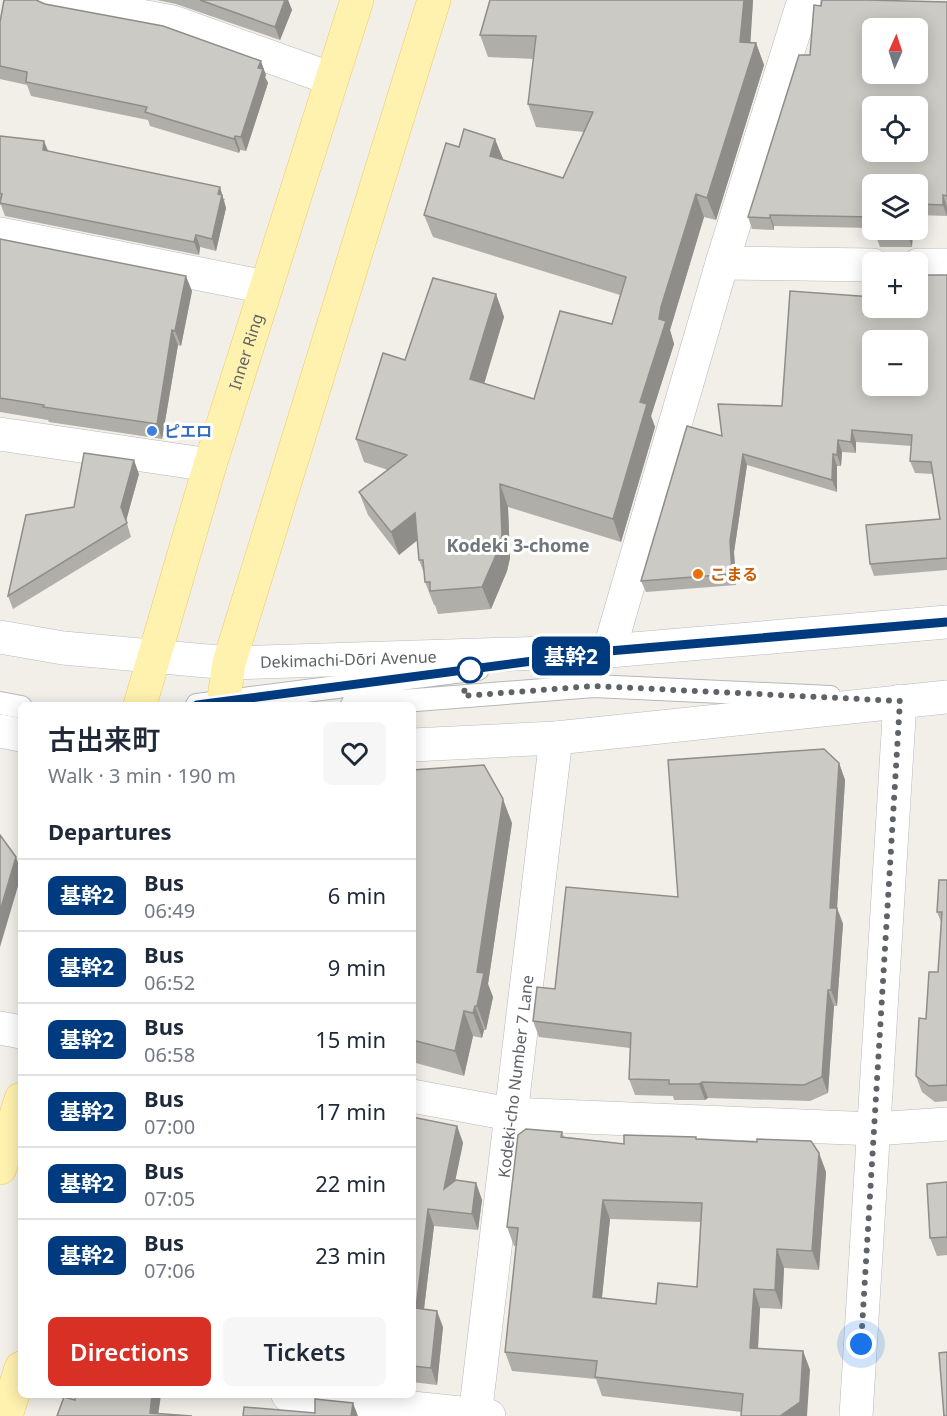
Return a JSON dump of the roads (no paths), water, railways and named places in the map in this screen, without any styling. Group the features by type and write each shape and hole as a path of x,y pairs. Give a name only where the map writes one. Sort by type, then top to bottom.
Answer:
{"main road":[{"name":"Inner Ring","path":"141,702 265,286 357,0"},
{"path":"215,702 229,663 434,0"},
{"path":"0,1168 18,1109"},
{"path":"6,1416 18,1378"}],"street":[{"path":"54,0 173,22 332,79"},
{"path":"609,651 722,263 804,0"},
{"path":"0,234 265,286"},
{"path":"722,263 862,265"},
{"path":"928,265 947,265"},
{"path":"0,434 210,465"},
{"name":"Dekimachi-Dōri Avenue","path":"0,638 153,658 229,663 609,651 947,622"},
{"path":"416,745 556,738 947,697"},
{"path":"856,1416 900,701"},
{"path":"0,731 18,734"},
{"name":"Kodeki-cho Number 7 Lane","path":"480,1416 510,1114 556,738"},
{"path":"0,1028 18,1031"},
{"path":"416,1097 510,1114 874,1130 947,1124"},
{"path":"315,1398 480,1416"}],"lane":[{"path":"229,702 609,651"},
{"path":"390,702 594,686 900,701"},
{"path":"0,703 18,706"}],"place":[{"name":"ピエロ","path":"152,431"},
{"name":"こまる","path":"698,574"}],"district":[{"name":"Kodeki 3-chome","path":"518,546"}]}
